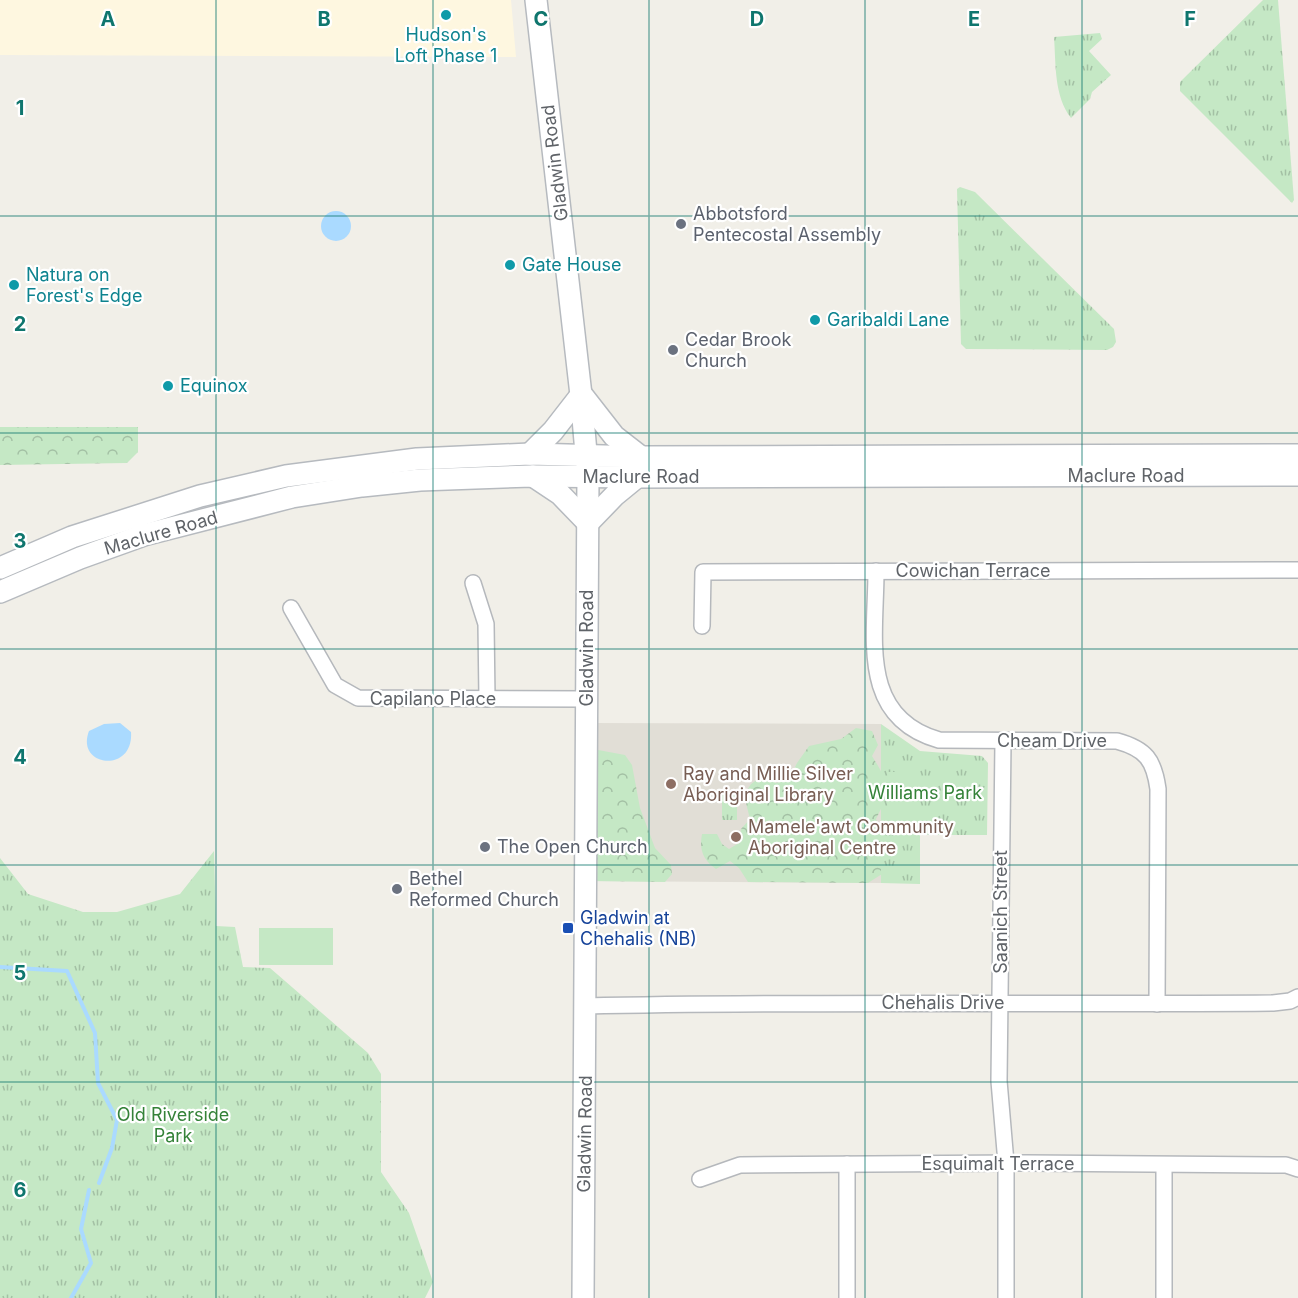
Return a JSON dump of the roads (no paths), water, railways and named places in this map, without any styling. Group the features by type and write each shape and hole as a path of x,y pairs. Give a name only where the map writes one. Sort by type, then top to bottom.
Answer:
{"main road":[{"name":"Gladwin Road","path":"536,0 587,466 583,1298"},
{"path":"530,454 553,431 581,395 639,467 588,523 560,495 532,476"},
{"name":"Maclure Road","path":"0,568 72,537 200,496 286,476 417,459 530,454 587,466 1298,475"},
{"name":"Maclure Road","path":"639,467 1298,455"},
{"name":"Maclure Road","path":"0,592 80,558 144,535 292,497 420,480 532,476 587,466"}],"street":[{"name":"Cowichan Terrace","path":"702,626 703,572 1298,570"},
{"name":"Cheam Drive","path":"876,571 875,668 880,691 891,710 907,726 922,735 939,740 1117,741 1134,745 1147,756 1156,770 1158,789 1157,1004"},
{"path":"473,583 486,624 487,699"},
{"name":"Capilano Place","path":"291,608 335,685 358,698 587,699"},
{"name":"Saanich Street","path":"1003,742 999,1082 1006,1163 1006,1298"},
{"name":"Chehalis Drive","path":"586,1006 1273,1003 1298,997"},
{"name":"Esquimalt Terrace","path":"700,1179 740,1165 1006,1163 1286,1165 1298,1169"},
{"path":"847,1164 847,1298"},
{"path":"1164,1165 1164,1298"}],"water":[{"path":"336,211 347,215 351,226 347,237 336,241 325,237 321,226 325,215"},
{"path":"120,723 131,732 129,745 124,755 115,760 106,761 97,758 90,752 87,743 89,731 104,724"}],"waterway":[{"path":"0,967 67,971 95,1033 98,1083 117,1120 112,1148 99,1183"},
{"path":"71,1298 91,1263 81,1229 89,1190"}],"place":[{"name":"Hudson's Loft Phase 1","path":"446,15"},
{"name":"Abbotsford Pentecostal Assembly","path":"681,224"},
{"name":"Gate House","path":"510,265"},
{"name":"Natura on Forest's Edge","path":"14,285"},
{"name":"Garibaldi Lane","path":"815,320"},
{"name":"Cedar Brook Church","path":"673,350"},
{"name":"Equinox","path":"168,386"},
{"name":"Ray and Millie Silver Aboriginal Library","path":"671,784"},
{"name":"Mamele'awt Community Aboriginal Centre","path":"736,837"},
{"name":"The Open Church","path":"485,847"},
{"name":"Bethel Reformed Church","path":"397,889"},
{"name":"Gladwin at Chehalis (NB)","path":"568,928"}],"park label":[{"name":"Williams Park","path":"925,793"},
{"name":"Old Riverside Park","path":"173,1125"}]}
